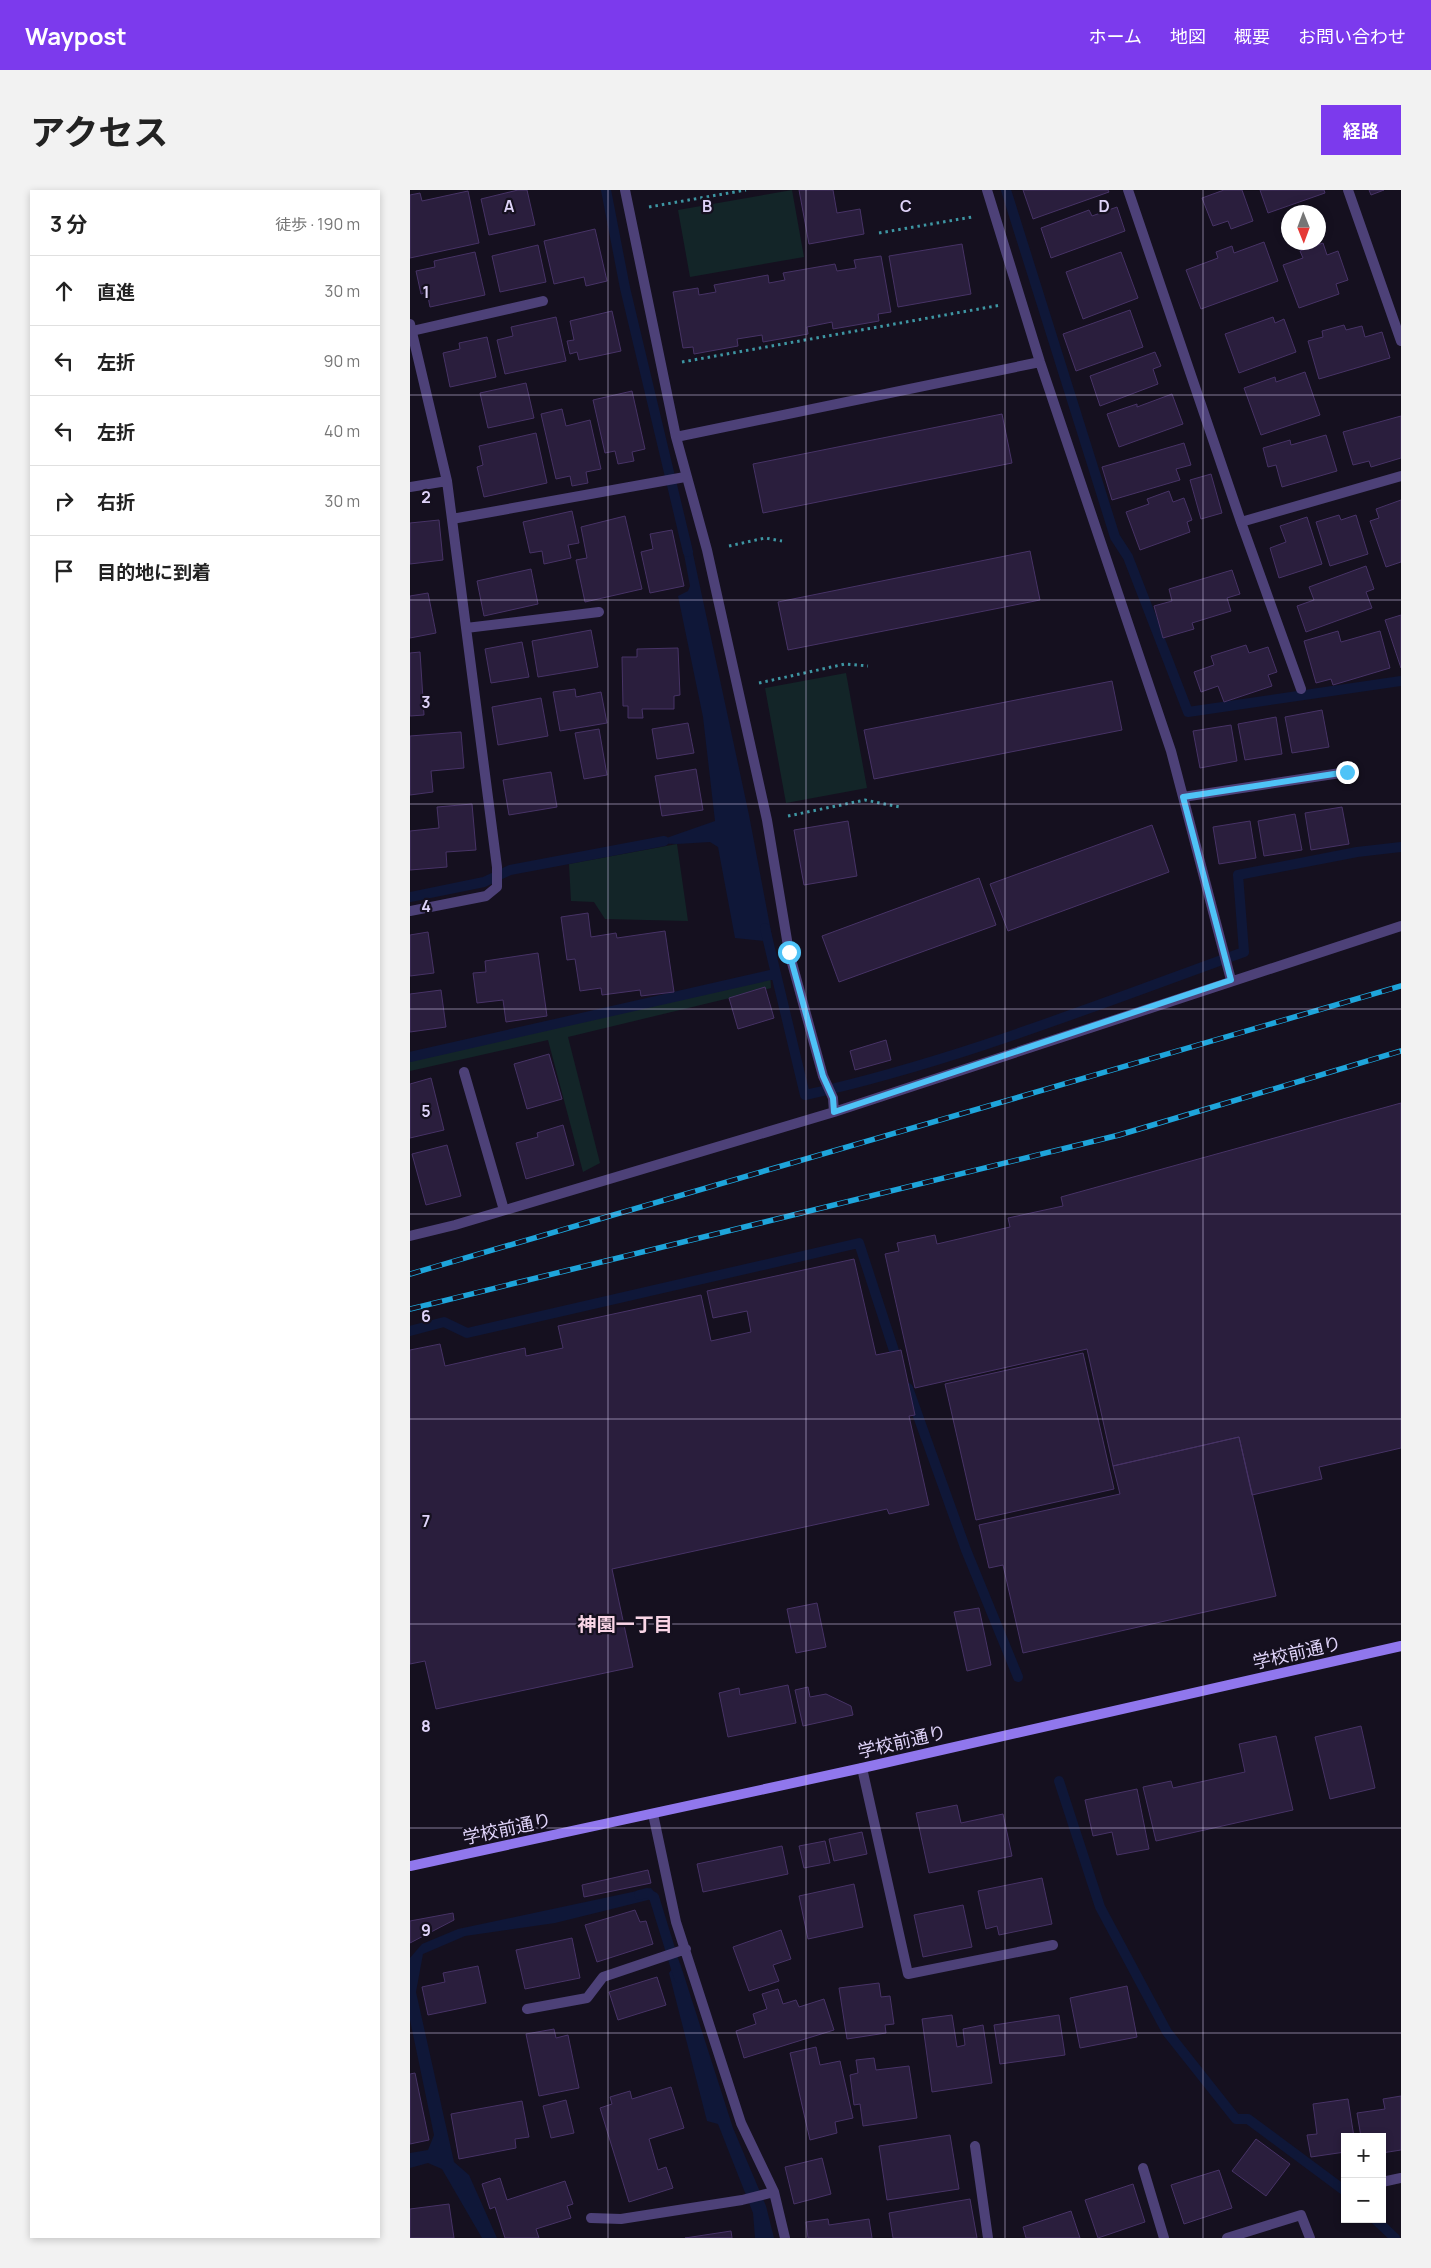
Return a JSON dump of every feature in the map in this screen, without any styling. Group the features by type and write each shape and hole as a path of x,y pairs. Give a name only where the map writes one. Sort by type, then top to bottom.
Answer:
{"main road":[{"name":"学校前通り","path":"410,1866 862,1768 1401,1646"}],"street":[{"path":"625,190 676,437 707,550 767,820 789,952 823,1076 833,1098 834,1112"},
{"path":"987,190 1040,362 1156,705 1183,797 1231,980"},
{"path":"1128,190 1241,522 1301,690"},
{"path":"1348,190 1401,341"},
{"path":"410,911 486,896 497,887 497,867 447,481 411,327 543,301"},
{"path":"676,437 1040,362"},
{"path":"1241,522 1401,476"},
{"path":"452,519 686,477"},
{"path":"410,487 447,481"},
{"path":"466,628 599,612"},
{"path":"1183,797 1347,772"},
{"path":"410,1236 834,1112 1231,980 1401,926"},
{"path":"464,1072 504,1210"},
{"path":"862,1768 908,1974 1053,1945"},
{"path":"653,1814 676,1922 741,2123 774,2192 785,2238"},
{"path":"527,2009 587,1998 603,1977 686,1949"},
{"path":"975,2146 988,2238"},
{"path":"1144,2168 1164,2238"},
{"path":"1386,2181 1401,2178"},
{"path":"591,2218 621,2219 742,2200 774,2192"},
{"path":"1227,2238 1301,2215 1310,2238"}],"path":[{"path":"629,211 746,190"},
{"path":"879,233 994,213"},
{"path":"662,366 1022,302"},
{"path":"707,550 765,538 782,541"},
{"path":"738,688 845,664 868,666"},
{"path":"767,820 865,800 900,807"}],"shaded area":[{"path":"792,190 804,257 690,277 678,210"},
{"path":"846,673 867,788 786,803 765,688"},
{"path":"677,844 688,921 605,919 594,902 571,901 569,864"},
{"path":"770,971 771,988 568,1037 600,1163 583,1172 548,1040 410,1071 410,1053 595,1014"}],"water":[{"path":"686,540 690,540 749,815 773,942 735,938 718,847 710,842 652,843 715,821 703,717 678,596 688,591 690,586 682,544"},
{"path":"651,1888 655,1893 648,1900 555,1923 465,1936 423,1954 416,1992 454,2162 469,2175 497,2238 482,2238 442,2169 428,2163 410,2168 410,2153 428,2150 434,2135 410,2020 410,1958 422,1944 458,1929"},
{"path":"680,1963 733,2128 766,2206 774,2238 755,2238 753,2213 718,2124 707,2121 669,1973 675,1965"}],"building":[{"path":"518,190 527,190 535,225 489,235 481,199"},
{"path":"799,190 833,190 837,213 860,209 864,234 809,244"},
{"path":"1023,190 1108,190 1109,192 1033,219"},
{"path":"1224,190 1242,190 1253,221 1231,229 1228,221 1213,226 1202,198"},
{"path":"1260,190 1324,190 1325,193 1291,205 1281,205 1281,208 1268,213"},
{"path":"1369,190 1384,190 1371,195"},
{"path":"468,191 479,243 410,258 410,195 420,193 422,201"},
{"path":"1117,207 1125,231 1051,258 1041,228 1089,210 1092,216"},
{"path":"595,229 607,281 586,286 584,277 554,284 544,241"},
{"path":"1264,242 1278,281 1201,309 1186,270 1218,258 1216,252 1232,246 1234,253"},
{"path":"962,244 971,294 898,307 889,256"},
{"path":"538,245 546,282 500,292 492,256"},
{"path":"1325,250 1327,255 1338,251 1348,280 1336,284 1339,294 1299,308 1283,265 1303,258 1300,251"},
{"path":"475,252 485,295 430,307 427,292 421,294 416,271 435,267 434,261"},
{"path":"1121,252 1138,298 1083,319 1066,272"},
{"path":"881,256 891,312 878,314 879,321 833,329 832,322 807,327 808,334 763,342 762,335 737,339 738,346 694,354 693,347 683,348 673,292 698,288 699,295 716,292 714,285 768,275 769,283 785,280 783,273 835,264 837,271 856,268 854,260"},
{"path":"1130,310 1143,347 1076,371 1063,334"},
{"path":"612,311 621,351 579,360 577,352 570,354 567,341 574,340 570,321"},
{"path":"556,317 566,361 505,374 497,340 513,336 511,327"},
{"path":"1273,317 1275,323 1284,319 1296,352 1239,373 1225,334"},
{"path":"1344,325 1346,330 1362,326 1365,337 1382,332 1390,358 1319,379 1308,341 1323,337 1322,331"},
{"path":"487,337 496,377 450,387 443,353 460,349 459,343"},
{"path":"1155,352 1161,366 1153,369 1158,384 1100,406 1090,376"},
{"path":"1305,372 1320,415 1261,435 1244,388 1275,377 1276,382"},
{"path":"526,383 534,418 488,428 480,393"},
{"path":"632,391 645,449 632,452 634,461 618,464 615,451 605,453 593,400"},
{"path":"1172,394 1183,424 1119,447 1107,414 1137,404 1137,407"},
{"path":"562,409 566,426 590,420 601,469 586,472 588,483 572,486 570,476 556,479 541,414"},
{"path":"1002,414 1012,463 763,513 753,464"},
{"path":"1401,416 1401,458 1371,467 1369,461 1353,465 1343,432"},
{"path":"536,433 547,483 484,497 477,467 483,465 479,446"},
{"path":"1326,435 1337,471 1282,487 1276,465 1268,467 1263,448 1290,440 1291,445"},
{"path":"1184,443 1191,465 1176,469 1180,480 1112,500 1102,467"},
{"path":"1211,474 1222,513 1201,519 1190,480"},
{"path":"1169,491 1173,502 1184,498 1192,520 1187,522 1190,532 1140,550 1126,512 1149,504 1147,499"},
{"path":"1401,500 1401,562 1386,567 1370,521 1379,518 1376,509"},
{"path":"572,511 579,543 568,545 571,558 544,564 542,551 530,553 523,522"},
{"path":"1339,515 1341,520 1356,515 1368,554 1330,566 1316,522"},
{"path":"625,516 642,589 585,602 576,560 587,558 581,527"},
{"path":"1307,517 1322,564 1279,578 1270,548 1286,542 1280,526"},
{"path":"439,520 443,560 410,564 410,523"},
{"path":"672,530 684,586 650,593 641,552 653,549 650,534"},
{"path":"1030,551 1040,600 788,650 778,602"},
{"path":"1366,566 1374,589 1366,592 1372,608 1306,632 1297,606 1314,600 1309,587"},
{"path":"531,569 538,604 484,616 477,581"},
{"path":"1232,570 1240,594 1227,598 1231,611 1192,623 1194,629 1163,638 1154,606 1172,601 1169,589"},
{"path":"428,593 436,633 410,638 410,596"},
{"path":"1401,615 1401,668 1385,620"},
{"path":"591,630 598,667 538,677 532,641"},
{"path":"1338,631 1341,642 1380,631 1390,668 1333,685 1331,679 1316,683 1304,641"},
{"path":"522,642 529,677 491,683 485,649"},
{"path":"1246,645 1249,653 1268,647 1277,672 1268,675 1272,686 1224,702 1218,686 1201,692 1194,672 1214,665 1211,656"},
{"path":"678,648 680,695 674,696 674,709 642,709 643,718 628,718 628,706 623,706 622,657 637,657 637,649"},
{"path":"420,652 424,715 410,716 410,653"},
{"path":"1112,681 1122,730 874,779 864,730"},
{"path":"575,689 576,697 601,692 607,723 560,731 553,692"},
{"path":"541,698 548,736 498,745 492,707"},
{"path":"1322,710 1329,747 1292,753 1285,717"},
{"path":"1276,717 1282,754 1245,760 1238,724"},
{"path":"688,723 694,753 657,759 652,729"},
{"path":"1231,725 1237,761 1200,768 1193,731"},
{"path":"599,729 607,775 584,779 575,733"},
{"path":"461,732 464,768 431,771 433,792 410,795 410,736"},
{"path":"696,769 703,810 662,816 655,776"},
{"path":"551,772 557,807 509,815 503,780"},
{"path":"472,804 476,850 446,852 447,867 410,870 410,831 439,828 437,807"},
{"path":"1342,807 1349,844 1311,850 1305,813"},
{"path":"1295,814 1302,850 1264,856 1258,821"},
{"path":"848,821 857,876 804,885 794,830"},
{"path":"1250,821 1256,858 1219,864 1213,827"},
{"path":"1152,825 1169,872 1008,931 990,884"},
{"path":"979,878 996,925 839,982 822,936"},
{"path":"588,913 591,937 616,933 617,938 665,931 674,992 641,996 640,990 602,995 601,988 580,991 575,959 567,960 561,917"},
{"path":"428,932 434,973 410,976 410,935"},
{"path":"538,953 547,1016 506,1022 503,1000 477,1003 473,973 486,972 485,961"},
{"path":"765,987 774,1018 738,1029 729,998"},
{"path":"441,990 446,1027 410,1032 410,994"},
{"path":"886,1040 891,1060 855,1070 850,1051"},
{"path":"549,1054 562,1099 527,1109 514,1064"},
{"path":"431,1078 444,1130 410,1138 410,1084"},
{"path":"1401,1103 1401,1448 1319,1467 1322,1479 1252,1495 1239,1437 1113,1466 1087,1349 915,1388 885,1254 899,1251 897,1243 935,1235 937,1244 1010,1227 1008,1218 1063,1206 1061,1197"},
{"path":"563,1125 574,1165 526,1179 516,1143 538,1137 537,1133"},
{"path":"447,1145 461,1196 426,1205 412,1154"},
{"path":"854,1259 876,1355 901,1350 915,1415 909,1416 929,1505 889,1514 887,1509 612,1569 633,1667 436,1709 425,1661 410,1664 410,1350 440,1344 445,1366 525,1348 526,1356 563,1348 558,1326 701,1295 711,1341 751,1332 747,1311 713,1318 707,1291"},
{"path":"1083,1353 1114,1489 976,1520 945,1384"},
{"path":"1239,1437 1276,1596 1023,1653 1003,1565 989,1568 979,1525 1120,1494 1113,1466"},
{"path":"817,1603 826,1647 796,1653 787,1609"},
{"path":"979,1608 991,1665 967,1671 954,1612"},
{"path":"788,1685 796,1723 728,1737 719,1693 739,1688 740,1695"},
{"path":"808,1687 810,1697 826,1694 851,1706 853,1715 803,1726 795,1690"},
{"path":"1361,1726 1375,1788 1330,1799 1315,1737"},
{"path":"1276,1736 1293,1810 1156,1841 1143,1787 1171,1781 1173,1788 1245,1772 1239,1744"},
{"path":"1137,1789 1149,1849 1117,1855 1112,1832 1093,1836 1085,1800"},
{"path":"957,1805 961,1823 1003,1814 1012,1856 929,1873 916,1813"},
{"path":"862,1832 867,1854 834,1861 829,1839"},
{"path":"825,1841 830,1863 804,1868 799,1846"},
{"path":"782,1846 788,1874 703,1892 697,1864"},
{"path":"648,1870 651,1883 584,1897 582,1885"},
{"path":"1042,1878 1052,1924 999,1935 997,1926 986,1929 978,1891"},
{"path":"854,1884 863,1927 808,1939 799,1896"},
{"path":"963,1905 972,1947 923,1957 914,1915"},
{"path":"635,1910 640,1922 646,1921 653,1944 597,1962 585,1925"},
{"path":"453,1913 454,1920 410,1943 410,1921"},
{"path":"781,1930 791,1959 773,1965 779,1981 749,1991 733,1947"},
{"path":"572,1938 580,1978 525,1989 516,1950"},
{"path":"478,1966 486,2003 428,2015 422,1987 445,1982 443,1973"},
{"path":"657,1977 666,2005 618,2020 609,1992"},
{"path":"879,1983 881,1997 890,1996 894,2024 885,2025 886,2033 847,2039 839,1988"},
{"path":"1127,1986 1137,2037 1080,2048 1070,1998"},
{"path":"778,1989 783,2004 796,2000 799,2007 824,1999 834,2030 744,2058 736,2031 756,2024 753,2014 767,2009 762,1994"},
{"path":"952,2015 957,2047 965,2045 963,2029 983,2025 992,2083 932,2092 922,2019"},
{"path":"1059,2015 1065,2055 1000,2064 994,2025"},
{"path":"554,2029 556,2038 568,2035 579,2088 539,2096 526,2034"},
{"path":"816,2047 820,2065 840,2061 853,2118 835,2122 837,2133 810,2140 790,2053"},
{"path":"874,2058 876,2070 909,2066 917,2118 863,2126 860,2104 854,2105 850,2075 858,2073 856,2060"},
{"path":"415,2073 429,2140 410,2144 410,2074"},
{"path":"671,2087 684,2128 649,2139 658,2170 666,2167 673,2188 629,2202 600,2108 612,2104 610,2097 630,2091 632,2099"},
{"path":"1401,2096 1401,2150 1386,2152 1386,2133 1360,2133 1357,2113 1385,2109 1383,2099"},
{"path":"1348,2099 1353,2133 1341,2133 1341,2153 1311,2157 1307,2135 1317,2134 1313,2104"},
{"path":"566,2100 574,2133 551,2138 543,2106"},
{"path":"522,2101 529,2137 515,2139 516,2148 459,2159 451,2114"},
{"path":"950,2135 959,2189 887,2200 879,2146"},
{"path":"1256,2139 1290,2164 1266,2196 1232,2171"},
{"path":"822,2158 831,2194 794,2204 785,2167"},
{"path":"1219,2170 1232,2208 1184,2224 1171,2185"},
{"path":"500,2178 507,2200 565,2181 573,2204 567,2206 571,2218 536,2229 539,2238 505,2238 495,2207 490,2209 482,2184"},
{"path":"1133,2184 1145,2222 1098,2238 1085,2200"},
{"path":"970,2199 977,2238 893,2238 889,2213"},
{"path":"449,2204 454,2238 410,2238 410,2209"},
{"path":"1071,2211 1080,2238 1026,2238 1023,2227"},
{"path":"828,2219 829,2225 869,2219 872,2238 808,2238 806,2222"},
{"path":"731,2231 732,2238 685,2238"}],"waterway":[{"path":"606,190 625,288 688,552"},
{"path":"1006,190 1115,537 1128,557 1188,712 1401,681"},
{"path":"410,897 484,882 510,870 664,841"},
{"path":"765,928 805,1095 861,1082 972,1049 1244,952 1238,875 1357,852 1401,847"},
{"path":"410,1057 775,974"},
{"path":"410,1331 444,1322 467,1333 859,1243 898,1363"},
{"path":"908,1388 966,1550 1018,1677"},
{"path":"1059,1781 1100,1907 1167,2032 1236,2119 1248,2119 1341,2188"},
{"path":"639,1895 647,1893 654,1897 679,1978"},
{"path":"1379,2223 1395,2238"}],"railway":[{"path":"410,1274 1401,986"},
{"path":"410,1309 1119,1135 1401,1051"}],"district":[{"name":"神園一丁目","path":"625,1624"}],"route":[{"path":"789,952 823,1076 833,1098 834,1112 1231,980 1183,797 1347,772"}]}
